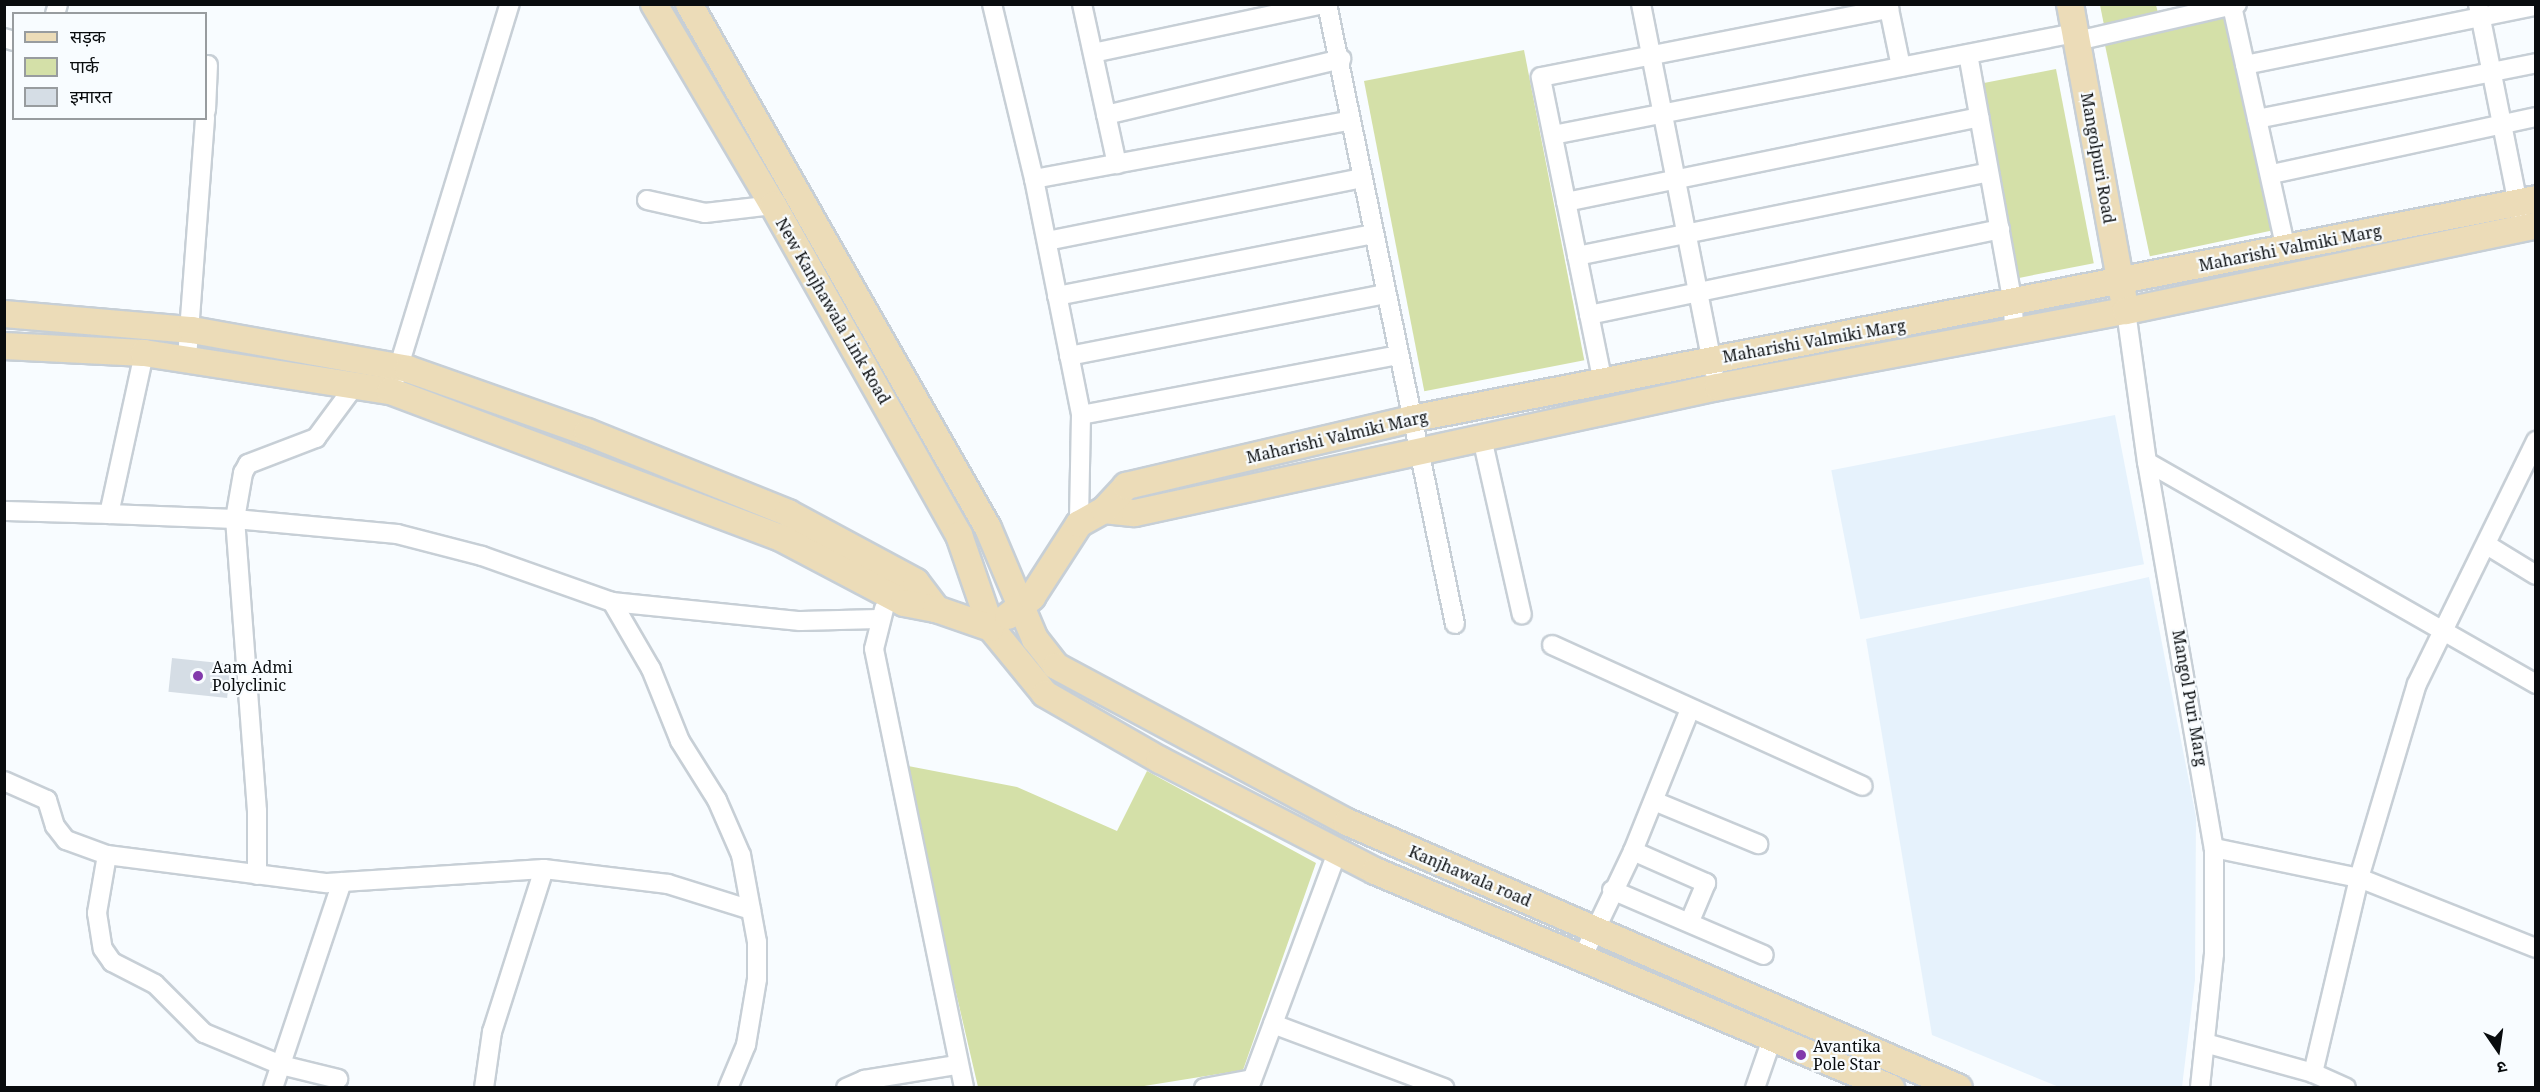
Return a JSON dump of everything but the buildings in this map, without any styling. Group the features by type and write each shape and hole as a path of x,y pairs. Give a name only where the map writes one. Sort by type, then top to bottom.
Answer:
{"main road":[{"name":"New Kanjhawala Link Road","path":"654,4 773,205 959,535 990,628"},
{"name":"New Kanjhawala Link Road","path":"689,4 987,528 1020,608"},
{"name":"Mangolpuri Road","path":"2070,4 2126,311"},
{"name":"Maharishi Valmiki Marg","path":"1020,608 1079,524 1104,510 1126,486 1412,419 2527,201"},
{"name":"Maharishi Valmiki Marg","path":"1104,510 1135,513 1718,387 2126,311 2529,227"},
{"path":"4,314 192,330 400,367 587,432 788,513 896,586"},
{"path":"234,364 238,337"},
{"path":"4,346 144,353 187,358 390,391 779,537 896,586 916,582 936,609 990,628 1020,608"},
{"path":"1531,397 1537,426"},
{"name":"Kanjhawala road","path":"1020,608 1043,653 1062,670 1347,822 1950,1086"},
{"name":"Kanjhawala road","path":"990,628 1023,672 1054,700 1160,760 1375,871 1891,1088"}],"street":[{"path":"390,391 400,367 510,4"},
{"path":"992,4 1034,179 1081,415 1079,524"},
{"path":"1082,4 1117,164"},
{"path":"1093,53 1325,4 1341,59 1398,355 1455,624"},
{"path":"1641,4 1718,387"},
{"path":"1553,135 1663,111 1968,54 2076,37 2167,12 2234,5 2257,119 2272,174 2286,249"},
{"path":"2245,65 2479,11 2535,6"},
{"path":"1603,383 1541,77 1889,7 1901,67"},
{"path":"2479,11 2502,123 2527,201 2529,227"},
{"path":"1968,54 2013,303 2014,331"},
{"path":"1106,115 1341,59"},
{"path":"2257,119 2535,63"},
{"path":"207,88 208,65"},
{"path":"1566,202 1676,177 1979,117"},
{"path":"2272,174 2535,117"},
{"path":"187,358 192,330 205,120"},
{"path":"1034,179 1351,120"},
{"path":"1577,256 1686,231 1989,172"},
{"path":"1047,241 1363,178"},
{"path":"646,200 705,213 773,205"},
{"path":"1589,315 1698,289 2000,229"},
{"path":"1057,296 1374,234"},
{"path":"1069,356 1386,294"},
{"name":"Mangol Puri Marg","path":"2126,311 2146,462 2214,848 2214,954 2200,1088"},
{"path":"110,514 144,353"},
{"path":"1081,415 1398,355"},
{"path":"256,875 257,811 235,519 243,473 248,464 316,438 356,384"},
{"path":"1482,438 1522,615"},
{"path":"2313,1073 2359,878 2417,684 2487,545 2535,441"},
{"path":"2146,462 2535,684"},
{"path":"4,511 235,519 397,534 482,556 612,602 800,621 879,619"},
{"path":"2487,545 2535,575"},
{"path":"896,586 879,619 874,649 957,1065 964,1088"},
{"path":"612,602 651,669 685,750 732,829 757,942 754,1011 746,1045 728,1088"},
{"path":"1552,645 1863,786"},
{"path":"1581,958 1654,801 1690,709"},
{"path":"4,781 47,800 55,826 66,840 107,855 256,875 342,882 544,869 668,884 751,910"},
{"path":"1654,801 1758,844"},
{"path":"2214,848 2359,878 2535,948"},
{"path":"1204,1088 1251,1083 1338,850"},
{"path":"1632,851 1706,883 1690,921"},
{"path":"107,855 97,913 103,949 112,962 155,984 204,1033 281,1065 338,1079"},
{"path":"484,1088 492,1032 544,869"},
{"path":"273,1088 342,882"},
{"path":"1612,890 1690,921 1764,955"},
{"path":"1273,1024 1444,1088"},
{"path":"1755,1088 1772,1039"},
{"path":"2205,1043 2313,1073 2346,1088"},
{"path":"846,1088 864,1080 957,1065"}],"shaded area":[{"path":"2115,415 2144,564 1860,619 1831,470"},
{"path":"2149,577 2196,817 2195,980 2182,1087 2059,1087 1932,1035 1866,639"}],"green space":[{"path":"2100,5 2156,5 2158,13 2104,25"},
{"path":"2227,13 2273,230 2150,256 2104,39"},
{"path":"1524,50 1584,360 1424,391 1364,81"},
{"path":"2056,69 2094,263 2015,279 1977,84"},
{"path":"903,765 1017,787 1117,831 1147,771 1316,863 1243,1070 1138,1087 978,1087"}],"place":[{"name":"Aam Admi Polyclinic","path":"198,676"},
{"name":"Avantika Pole Star","path":"1801,1055"}]}
